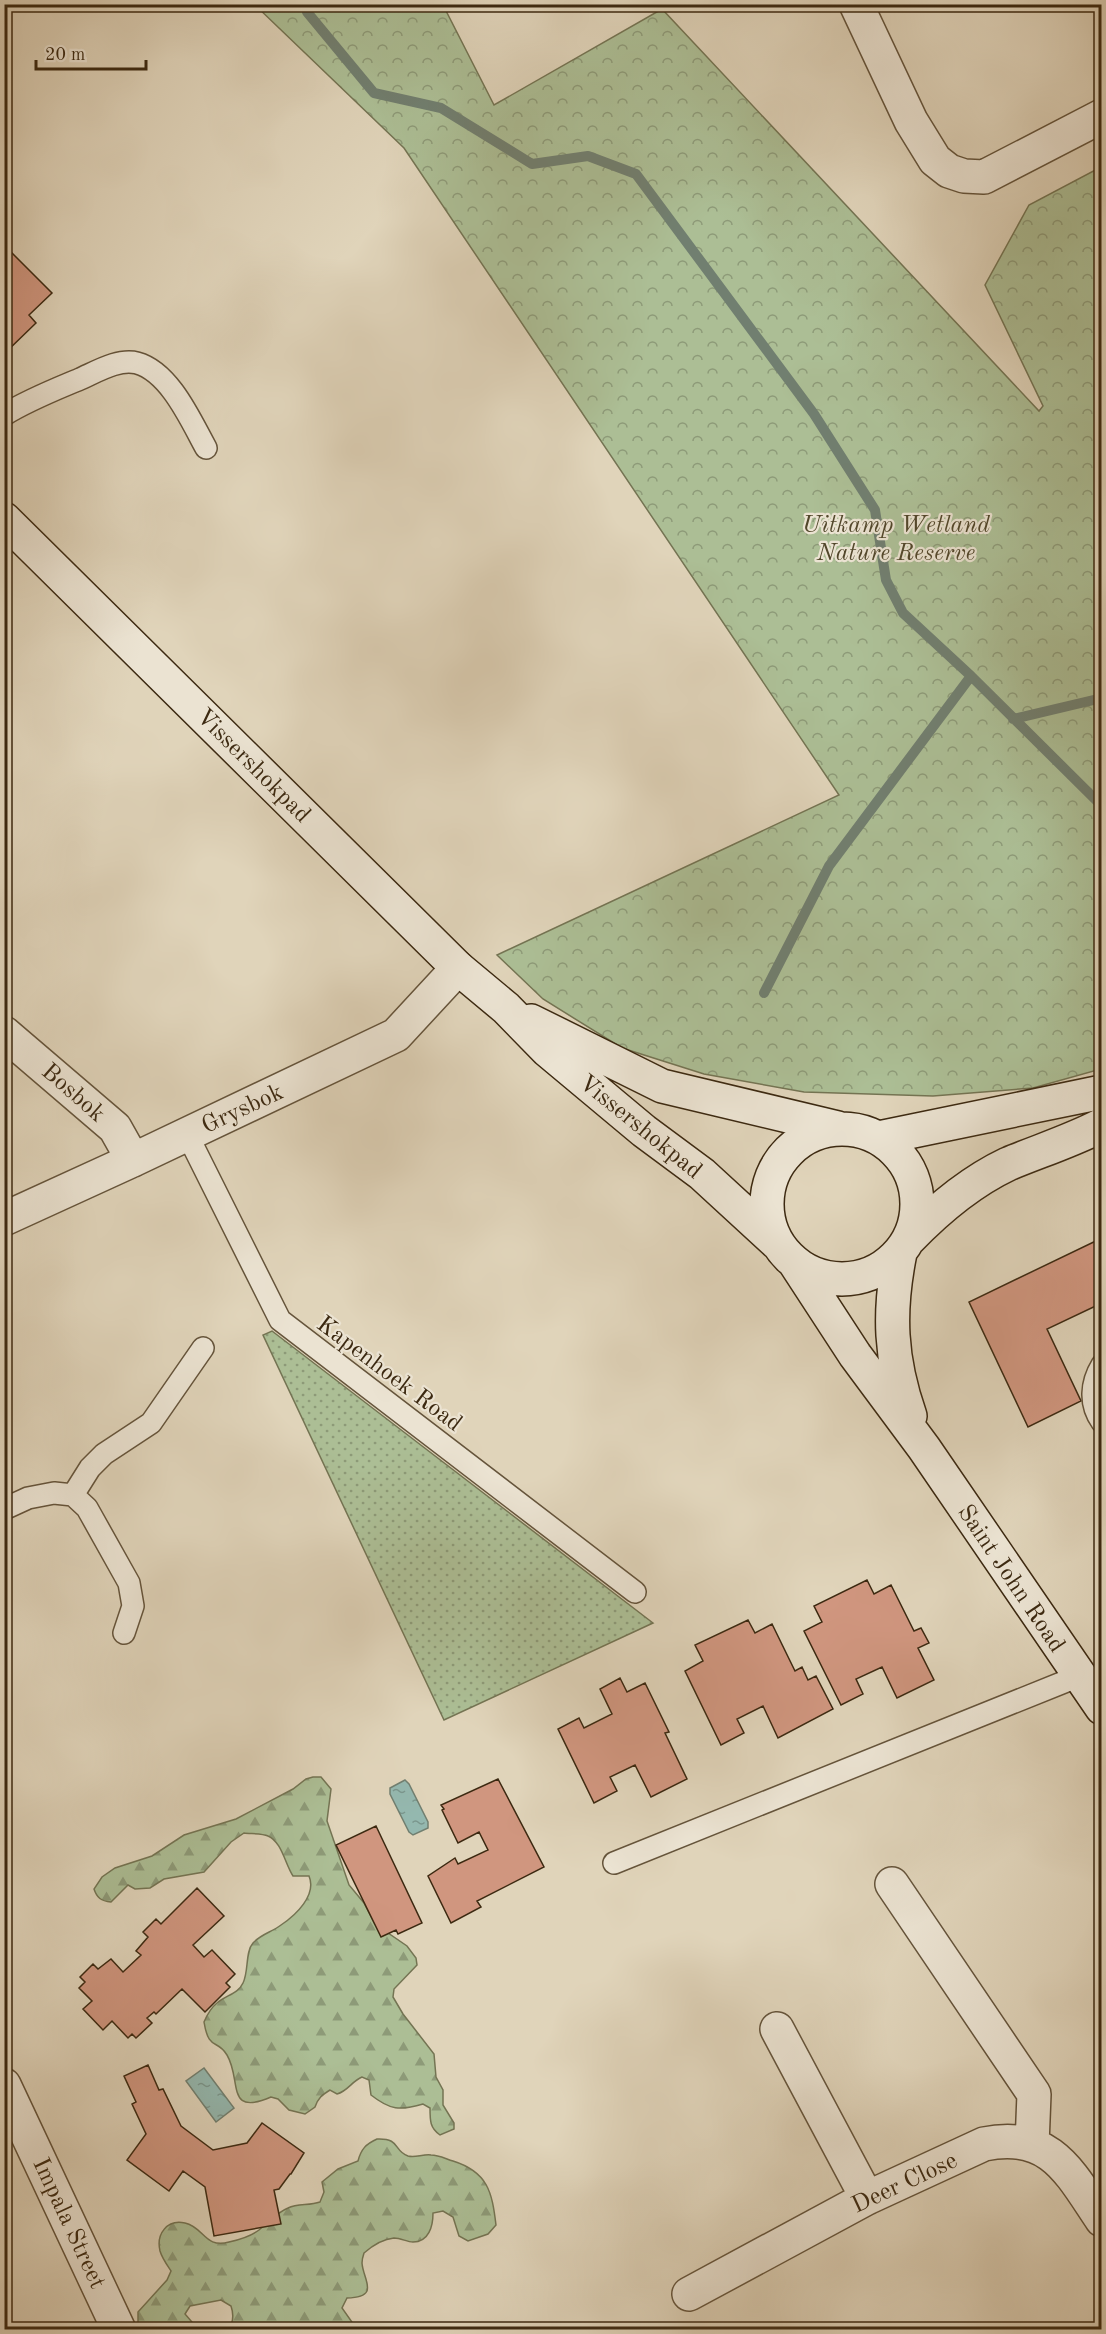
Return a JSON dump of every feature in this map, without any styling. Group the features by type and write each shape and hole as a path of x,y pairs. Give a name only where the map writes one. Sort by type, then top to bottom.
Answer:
{"main road":[{"path":"856,4 911,121 935,160 949,171 964,176 984,177 1101,116"},
{"name":"Vissershokpad","path":"4,519 458,968 506,1008 547,1050 644,1131 702,1174 786,1253"},
{"name":"Grysbok","path":"4,1219 396,1035 458,968"},
{"name":"Vissershokpad","path":"506,1008 662,1086 838,1128"},
{"name":"Bosbok","path":"4,1033 115,1128 132,1160"},
{"path":"879,1138 1101,1092"},
{"path":"905,1246 915,1223 918,1207 916,1191 912,1175 904,1160 879,1138 860,1130 838,1128 819,1132 801,1141 786,1153 775,1169 768,1187 766,1207 770,1226 786,1253 812,1274 830,1280 849,1280 868,1275 886,1266 955,1196 981,1179 1006,1165 1101,1125"},
{"name":"Saint John Road","path":"905,1246 894,1283 891,1315 893,1346 898,1381 909,1415 924,1448"},
{"name":"Saint John Road","path":"786,1253 855,1355 924,1448 1101,1708"},
{"path":"892,1884 1034,2094 1032,2145"},
{"path":"777,2028 867,2198"},
{"name":"Impala Street","path":"4,2085 119,2330"},
{"name":"Deer Close","path":"689,2294 867,2198 984,2144 1000,2141 1032,2145 1046,2151 1069,2170 1101,2220"}],"lane":[{"path":"4,415 27,401 113,365 137,363 152,372 173,390 206,448"},
{"name":"Kapenhoek Road","path":"187,1134 280,1320 635,1592"},
{"path":"73,1495 90,1468 104,1454 151,1423 203,1348"},
{"path":"1101,1365 1095,1379 1093,1407 1101,1422"},
{"path":"4,1509 36,1496 54,1492 73,1495 87,1508 129,1583 133,1606 124,1633"},
{"path":"614,1863 1079,1676"}],"green space":[{"name":"Uitkamp Wetland Nature Reserve","path":"255,5 443,5 494,105 662,9 1039,411 1043,406 985,285 1029,205 1101,167 1101,1069 1033,1088 933,1096 804,1092 704,1074 622,1048 543,999 497,955 839,795 404,148"},
{"path":"272,1331 653,1623 444,1720 263,1335"},
{"path":"313,1777 321,1777 331,1789 327,1821 349,1885 364,1903 375,1924 407,1946 416,1958 417,1965 394,1989 393,1997 403,2014 434,2054 436,2077 443,2090 443,2105 454,2123 454,2129 440,2135 431,2124 430,2108 423,2104 396,2108 384,2104 371,2095 369,2080 362,2077 341,2093 337,2094 330,2090 319,2099 315,2107 305,2114 289,2110 278,2099 271,2097 257,2102 247,2102 237,2093 227,2055 208,2037 204,2022 220,2000 241,1987 253,1943 293,1916 308,1897 311,1883 309,1876 293,1876 280,1848 273,1839 263,1834 244,1833 231,1842 204,1872 164,1879 150,1888 135,1889 128,1885 111,1902 100,1898 94,1889 102,1877 115,1868 152,1856 184,1835 236,1819"},
{"path":"377,2139 390,2141 408,2156 437,2156 474,2171 481,2177 490,2193 496,2225 488,2234 468,2241 459,2236 453,2217 443,2211 433,2213 431,2228 423,2239 413,2242 397,2238 390,2239 382,2241 364,2253 362,2262 368,2286 367,2291 357,2297 347,2298 342,2308 354,2325 351,2329 228,2329 232,2321 232,2309 221,2300 190,2306 185,2314 198,2329 138,2330 138,2312 167,2280 171,2271 162,2256 159,2245 164,2229 173,2223 185,2223 215,2243 229,2242 248,2236 288,2208 320,2202 324,2192 322,2182 338,2169 358,2161 364,2147"}],"water":[{"path":"405,1780 428,1822 428,1828 413,1835 409,1832 390,1794 390,1788"},
{"path":"204,2068 234,2108 216,2122 186,2081"}],"building":[{"path":"4,245 52,293 29,315 36,323 6,352"},
{"path":"1102,1238 1102,1303 1047,1329 1081,1401 1028,1427 969,1302"},
{"path":"867,1580 874,1594 891,1585 914,1631 921,1628 929,1643 918,1648 934,1680 897,1698 882,1667 856,1679 863,1694 841,1705 804,1631 822,1622 814,1606"},
{"path":"748,1620 755,1633 772,1624 795,1671 802,1667 808,1680 816,1676 833,1709 778,1738 763,1706 737,1719 744,1733 721,1745 685,1671 703,1661 695,1645"},
{"path":"620,1678 627,1692 645,1683 669,1732 665,1733 687,1779 651,1797 635,1765 610,1777 617,1791 594,1803 558,1729 579,1718 584,1728 612,1714 600,1689"},
{"path":"498,1779 544,1867 477,1901 481,1907 451,1923 428,1876 455,1858 458,1864 488,1850 479,1832 458,1843 441,1805"},
{"path":"376,1826 422,1923 398,1934 396,1930 381,1937 336,1845"},
{"path":"197,1888 224,1916 193,1945 204,1957 212,1950 235,1974 226,1983 230,1987 205,2012 182,1989 156,2014 154,2012 147,2018 152,2023 136,2038 132,2034 128,2038 112,2021 103,2030 83,2009 92,2001 79,1988 85,1982 80,1977 93,1964 98,1969 111,1959 123,1972 141,1955 136,1951 148,1937 143,1932 156,1919 161,1924"},
{"path":"148,2065 159,2090 163,2089 181,2126 213,2150 247,2143 262,2123 304,2153 279,2189 274,2190 281,2224 214,2236 205,2187 183,2171 169,2191 127,2160 146,2134 132,2104 136,2102 124,2076"}],"waterway":[{"path":"312,4 307,12 374,93 441,108 532,164 588,156 636,174 814,414 875,510 886,580 903,613 971,676 1102,806"},
{"path":"764,993 829,866 971,676"},
{"path":"1013,719 1102,698"}]}
